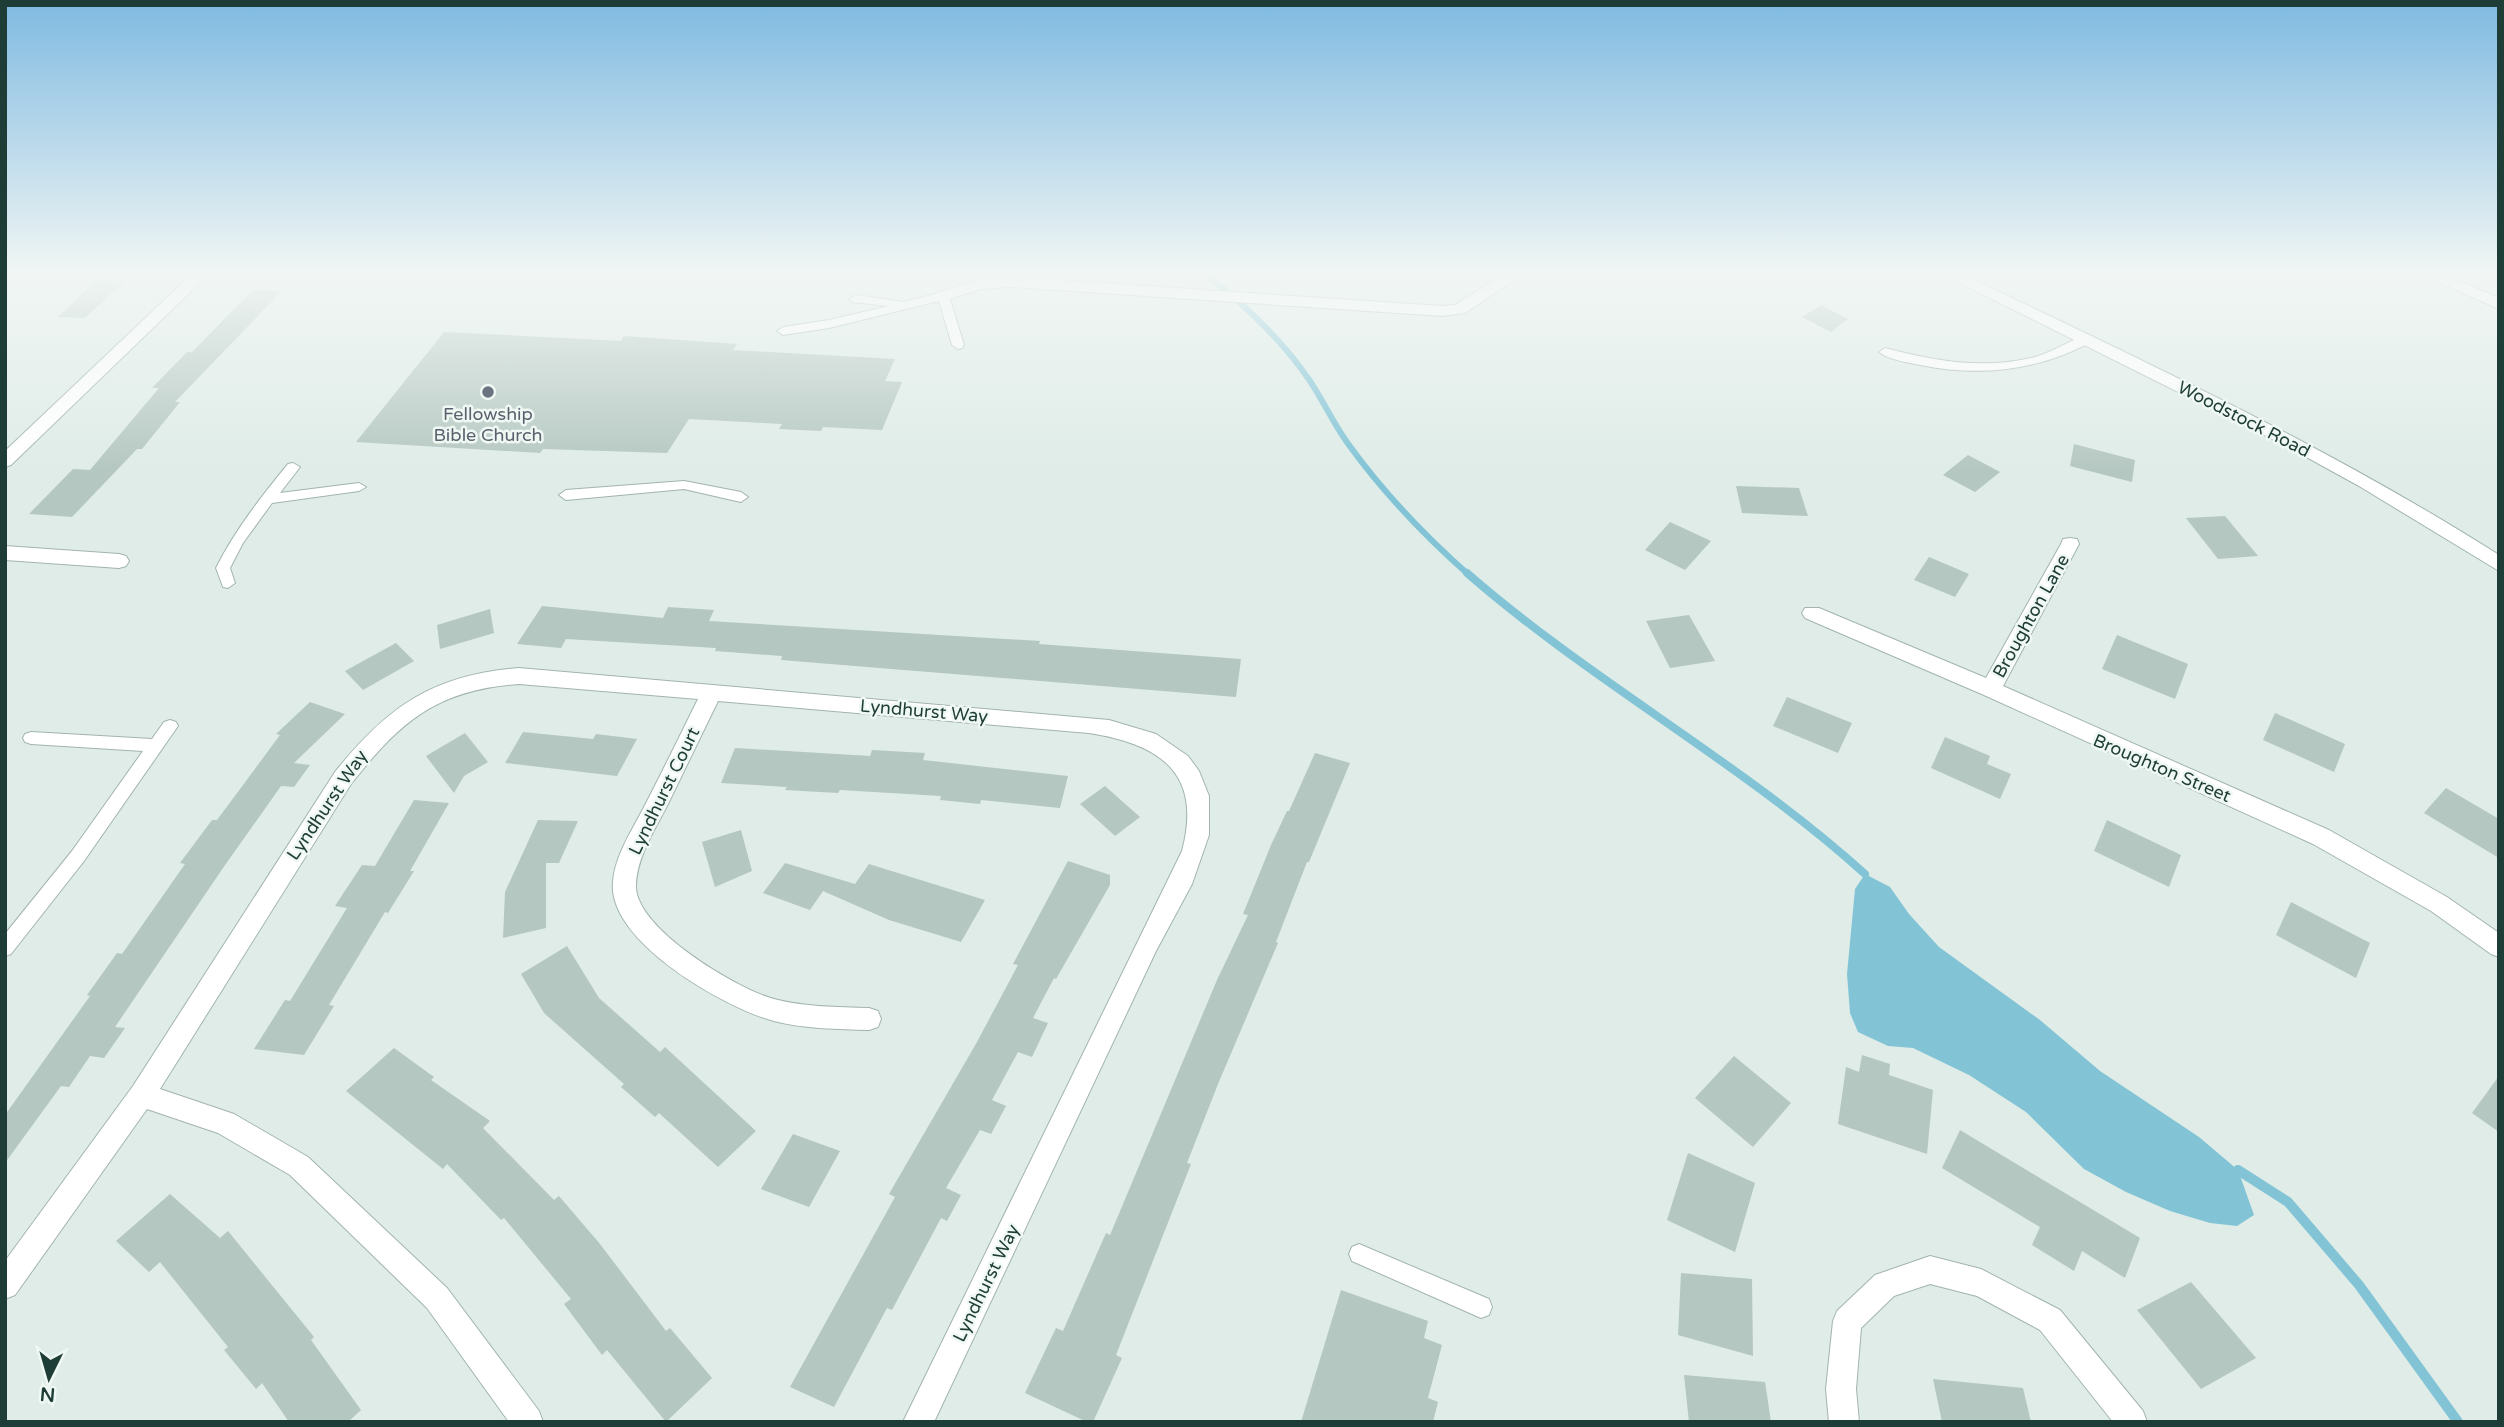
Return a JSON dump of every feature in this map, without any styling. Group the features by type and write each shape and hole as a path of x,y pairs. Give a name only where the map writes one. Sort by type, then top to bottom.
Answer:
{"street":[{"path":"5,461 134,338"},
{"name":"Woodstock Road","path":"2080,338 2284,438 2391,497 2499,564"},
{"name":"Broughton Lane","path":"1991,689 2070,544"},
{"path":"5,553 119,561"},
{"name":"Broughton Street","path":"1812,613 1991,689 2084,733 2321,836 2439,904 2499,947"},
{"name":"Lyndhurst Way","path":"5,1284 142,1095 343,778 370,742 426,697 492,676 574,679 1118,729 1160,745 1178,760 1193,781 1199,801 1200,821 1195,844 1175,895 1147,944 918,1422"},
{"name":"Lyndhurst Court","path":"712,693 632,853 625,885 625,898 631,912 669,950 723,989 751,1003 788,1013 823,1018 869,1019"},
{"path":"142,1095 225,1123 299,1166 437,1298 528,1422"},
{"path":"1844,1422 1841,1389 1847,1321 1885,1285 1930,1270 1981,1283 2050,1320 2132,1422"}],"lane":[{"path":"956,338 958,345"},
{"path":"1885,352 1930,364 1998,366 2067,352 2085,340"},
{"path":"228,583 223,568 230,551 293,467"},
{"path":"566,495 684,485 741,497"},
{"path":"268,499 359,487"},
{"path":"5,948 78,856 170,726"},
{"path":"31,738 156,746"},
{"path":"1359,1254 1481,1307"}],"water":[{"path":"1865,874 1890,887 1909,914 1939,947 2040,1020 2100,1071 2199,1137 2238,1170 2254,1215 2237,1226 2210,1223 2170,1211 2126,1192 2084,1169 2026,1112 1969,1075 1913,1048 1888,1046 1858,1032 1850,1013 1847,974 1855,889"}],"building":[{"path":"206,338 237,338 175,402 180,402 142,449 137,449 72,517 29,514 73,469 90,470 159,388 152,388 187,352 192,352"},
{"path":"440,338 554,338 621,341 623,338 647,338 737,344 733,350 895,359 885,381 902,382 882,430 823,427 821,431 779,429 782,424 689,419 667,453 543,449 540,453 356,442"},
{"path":"2074,444 2135,460 2132,482 2070,466"},
{"path":"1968,455 2000,472 1975,492 1943,475"},
{"path":"1736,486 1799,488 1808,516 1742,513"},
{"path":"2225,516 2258,556 2218,559 2186,518"},
{"path":"1670,522 1711,541 1685,570 1645,550"},
{"path":"1929,557 1969,574 1955,597 1914,580"},
{"path":"542,606 663,618 668,607 714,610 709,621 1040,641 1039,644 1241,659 1236,697 781,660 782,656 715,651 716,648 566,639 561,648 517,644"},
{"path":"490,609 494,633 440,649 437,625"},
{"path":"1689,615 1715,661 1670,668 1646,621"},
{"path":"2117,635 2188,664 2175,699 2102,669"},
{"path":"396,643 414,661 363,690 345,671"},
{"path":"1787,697 1852,723 1838,753 1773,726"},
{"path":"310,702 345,714 294,763 310,765 294,787 281,786 223,868 115,1027 125,1028 104,1058 90,1056 69,1087 61,1086 5,1163 5,1115 90,996 87,995 117,953 122,954 185,864 180,863 212,820 217,820 280,735 276,734"},
{"path":"2275,713 2345,744 2334,772 2263,740"},
{"path":"523,732 593,739 596,734 637,739 617,776 505,763"},
{"path":"465,733 488,762 464,776 454,793 426,756"},
{"path":"1945,737 1990,756 1987,764 2011,774 2000,799 1931,768"},
{"path":"735,748 870,756 872,750 925,753 923,760 1068,776 1060,808 981,800 980,804 940,800 941,796 840,790 838,793 785,790 787,787 721,783"},
{"path":"1315,753 1350,763 1307,862 1276,942 1278,943 1187,1163 1191,1164 1116,1355 1122,1358 1093,1422 1087,1422 1025,1393 1056,1328 1063,1331 1106,1233 1110,1235 1217,980 1248,915 1243,914 1271,845"},
{"path":"1105,786 1140,817 1115,836 1080,804"},
{"path":"2446,788 2499,819 2499,858 2424,813"},
{"path":"414,800 449,803 410,871 414,871 388,913 385,912 329,1005 334,1006 304,1055 254,1049 285,1000 290,1001 347,908 335,906 362,865 375,866"},
{"path":"538,820 578,821 559,863 546,863 546,928 503,938 505,892"},
{"path":"2107,820 2181,855 2169,887 2094,851"},
{"path":"741,830 752,871 715,887 702,842"},
{"path":"1068,861 1110,875 1110,885 1033,1018 1048,1023 1032,1057 1018,1052 992,1100 1006,1106 991,1134 980,1130 946,1188 961,1195 947,1221 941,1218 892,1310 887,1308 834,1407 790,1387 895,1197 889,1194 1018,965 1013,964"},
{"path":"785,863 855,884 869,864 985,900 961,942 889,920 823,891 810,910 763,893"},
{"path":"2291,902 2370,943 2356,978 2276,935"},
{"path":"567,946 599,998 660,1052 665,1047 756,1131 718,1167 659,1113 655,1117 621,1087 624,1084 544,1013 521,974"},
{"path":"394,1048 434,1077 431,1080 490,1121 483,1128 554,1200 559,1196 600,1244 666,1331 670,1328 712,1378 666,1422 607,1350 602,1355 564,1304 571,1299 504,1218 501,1220 447,1164 443,1169 346,1091"},
{"path":"1862,1055 1890,1064 1889,1075 1933,1090 1927,1154 1838,1124 1846,1067 1859,1072"},
{"path":"1734,1056 1791,1103 1753,1147 1695,1098"},
{"path":"2499,1076 2499,1132 2472,1113"},
{"path":"1960,1130 2140,1238 2125,1278 2082,1251 2074,1271 2032,1245 2040,1227 1942,1168"},
{"path":"793,1134 840,1151 809,1207 761,1189"},
{"path":"1688,1153 1755,1183 1735,1252 1667,1220"},
{"path":"170,1194 220,1238 228,1231 314,1337 311,1340 361,1410 348,1422 289,1422 262,1383 256,1389 224,1350 228,1347 160,1262 149,1272 116,1241"},
{"path":"1681,1273 1752,1279 1753,1356 1678,1335"},
{"path":"2191,1282 2256,1358 2201,1389 2137,1310"},
{"path":"1341,1290 1428,1321 1424,1338 1442,1345 1428,1398 1438,1402 1433,1422 1301,1422"},
{"path":"1684,1375 1765,1382 1771,1422 1689,1422"},
{"path":"1933,1379 2023,1388 2031,1422 1942,1422"}],"waterway":[{"path":"1276,338 1310,381 1362,463 1421,530 1469,575"},
{"path":"1467,573 1565,651 1768,795 1865,874"},
{"path":"2238,1170 2288,1202 2359,1285 2458,1422"}],"place":[{"name":"Fellowship Bible Church","path":"488,392"}]}
